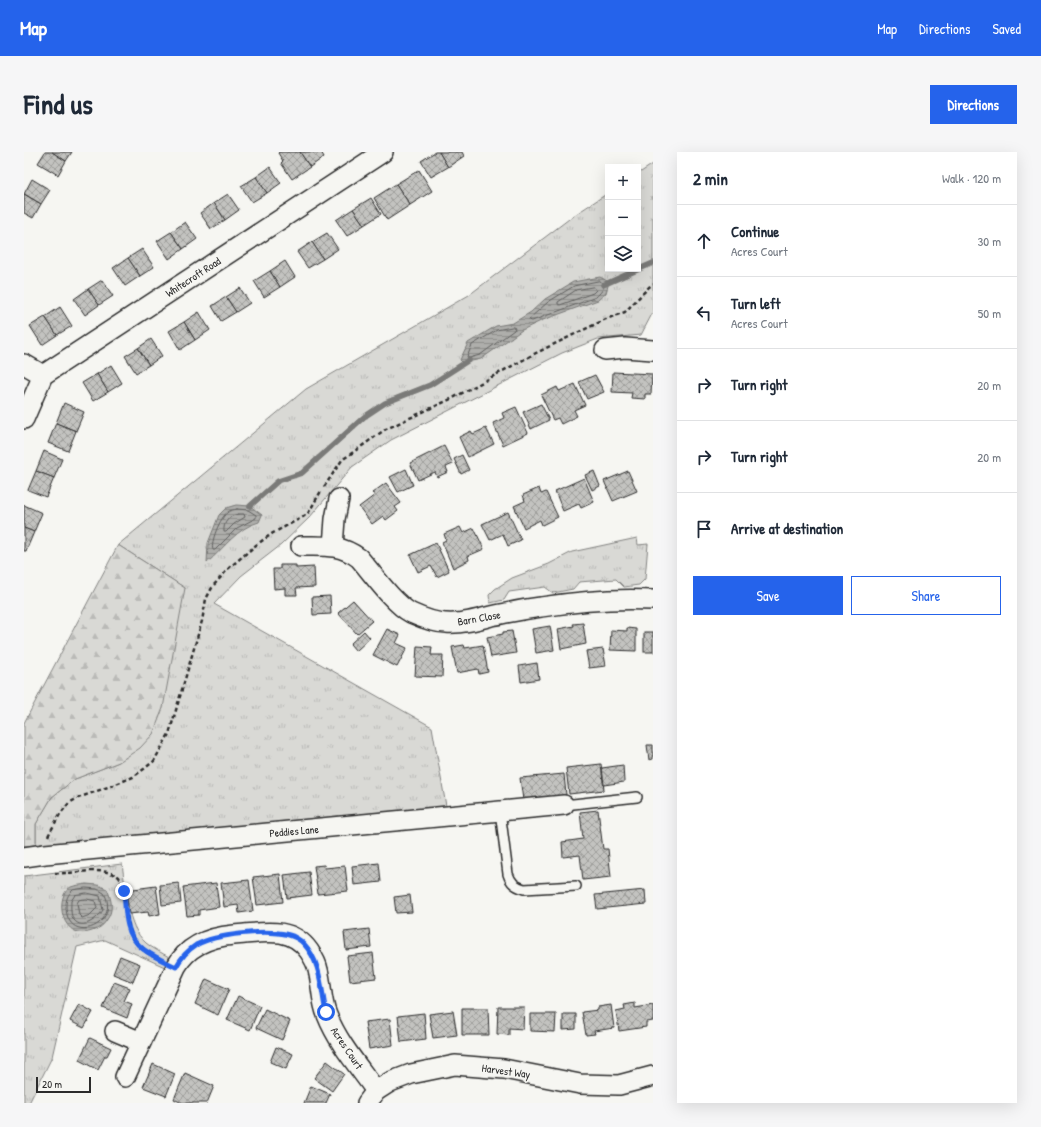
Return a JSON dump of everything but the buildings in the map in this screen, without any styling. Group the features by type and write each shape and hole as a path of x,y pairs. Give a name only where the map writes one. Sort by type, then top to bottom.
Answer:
{"street":[{"name":"Whitecroft Road","path":"43,375 383,152"},
{"path":"605,350 625,348 653,350"},
{"path":"24,364 43,375 24,419"},
{"path":"333,546 335,519 339,499"},
{"name":"Barn Close","path":"301,546 333,546 344,549 359,558 399,604 410,612 423,618 446,623 469,621 507,613 572,603 615,599 653,600"},
{"name":"Peddies Lane","path":"24,857 564,805"},
{"name":"Acres Court","path":"125,1077 176,967 185,954 196,945 209,939 226,936 277,932 291,935 304,943 313,956 318,969 326,1012 333,1031 372,1097"},
{"path":"115,1031 141,1042"},
{"name":"Harvest Way","path":"372,1097 390,1082 411,1074 455,1065 504,1069 580,1084 619,1085 653,1076"}],"lane":[{"path":"564,805 637,797"},
{"path":"500,811 508,874 511,882 517,887 524,889 576,886"}],"path":[{"path":"176,967 150,954 141,948 133,939 128,926 124,891 118,877 108,872 100,871 55,873 51,871 47,864 45,854 46,838 60,814 70,803 78,798 133,777 154,761 169,734 202,621 206,598 213,586 229,568 262,541 309,512 323,487 342,460 386,429 453,398 543,350 606,319 625,312 653,284"}],"green space":[{"path":"653,164 653,312 641,335 598,339 562,353 391,440 352,467 310,517 281,545 241,576 214,604 432,727 446,806 36,845 36,824 52,797 75,779 119,762 185,588 118,545 306,389 469,295 573,216 605,195 605,272 641,272 641,172"},
{"path":"637,538 638,545 648,544 645,579 639,585 624,587 616,579 579,582 573,589 553,593 545,587 509,592 504,600 490,603 489,595 495,589 512,578 549,564 572,552"},
{"path":"118,545 185,588 163,708 153,734 140,748 119,762 75,779 52,797 36,824 36,845 24,846 24,723"},
{"path":"122,864 128,906 134,927 146,943 169,957 167,968 105,940 77,947 52,1057 29,1103 24,1103 24,876"}],"water":[{"path":"600,277 609,282 606,293 598,300 543,320 522,330 481,359 463,363 460,360 468,343 496,326 513,323 531,312 545,299 573,282"},
{"path":"236,505 250,506 262,515 259,522 237,534 207,563 208,543 219,515 226,508"},
{"path":"86,884 98,885 107,889 111,901 111,909 109,917 102,926 92,931 81,933 73,930 67,924 63,916 62,907 66,892 71,887"}],"waterway":[{"path":"603,285 653,263"},
{"path":"250,506 278,481 302,473 364,417 385,403 430,385 469,360"}],"route":[{"path":"124,891 128,926 133,939 141,948 150,954 176,967 185,954 196,945 209,939 226,936 277,932 291,935 304,943 313,956 318,969 326,1012"}]}
